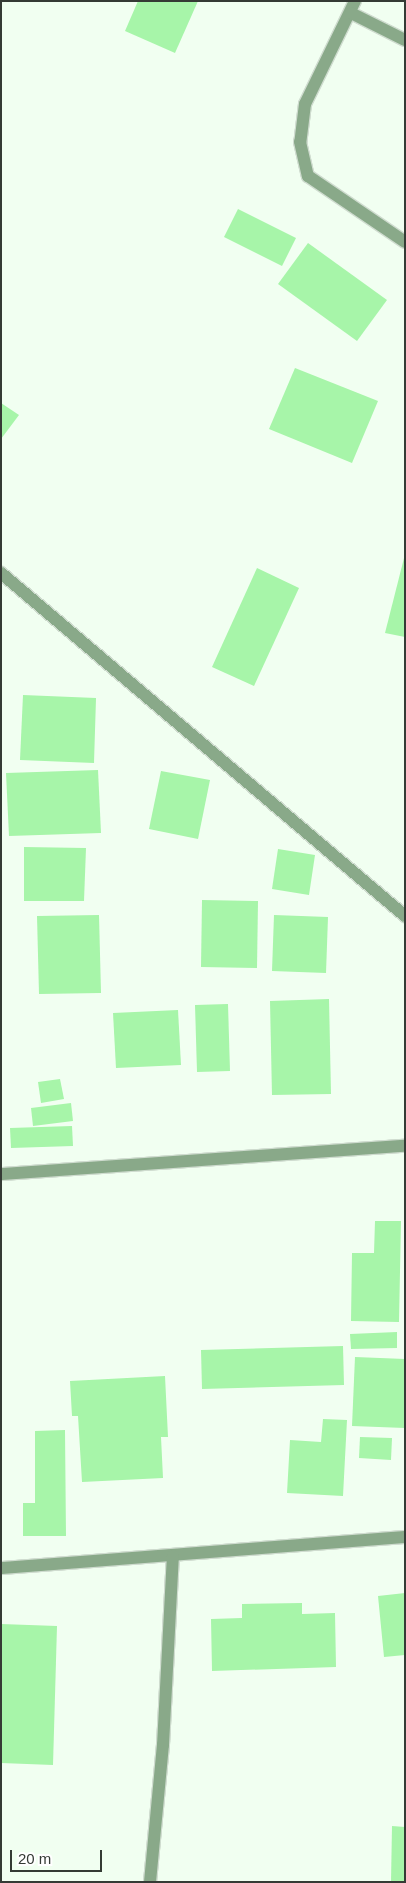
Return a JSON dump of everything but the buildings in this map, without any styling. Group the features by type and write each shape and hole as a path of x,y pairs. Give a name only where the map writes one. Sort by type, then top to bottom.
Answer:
{"street":[{"path":"405,40 353,7 305,104 300,142 308,176 405,242"},
{"path":"1,573 405,916"},
{"path":"1,1174 405,1146"},
{"path":"1,1568 405,1537"},
{"path":"150,1882 163,1745 173,1556"}]}
